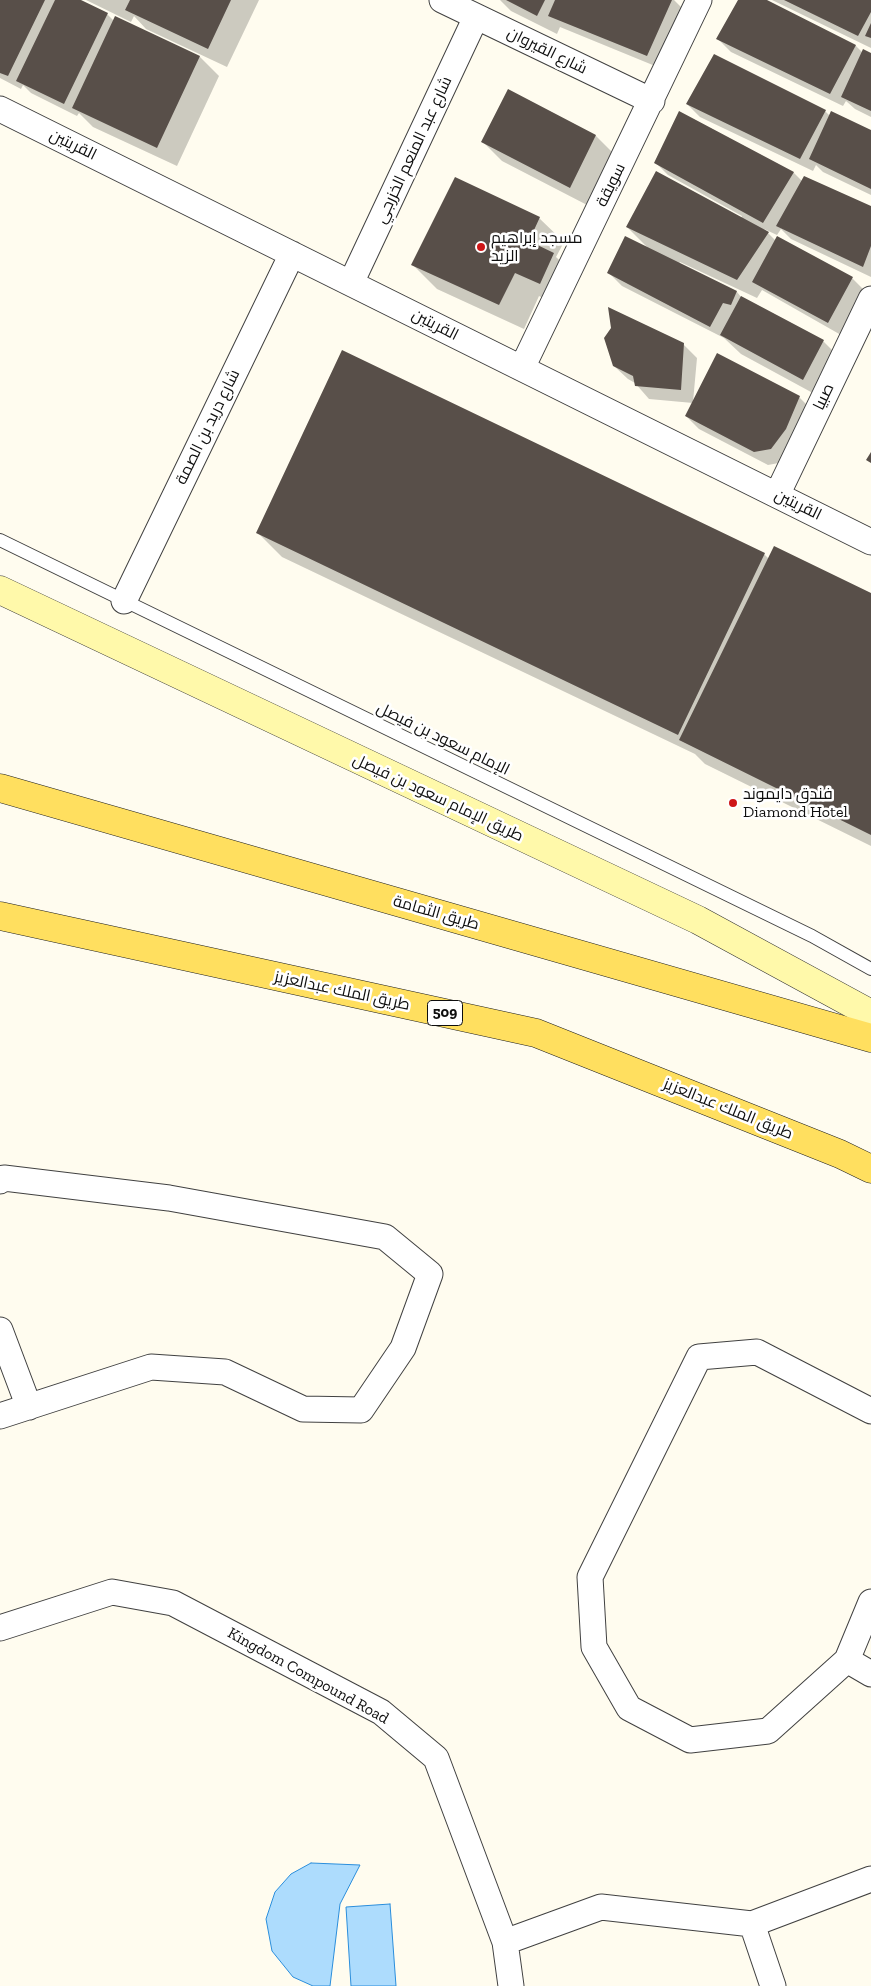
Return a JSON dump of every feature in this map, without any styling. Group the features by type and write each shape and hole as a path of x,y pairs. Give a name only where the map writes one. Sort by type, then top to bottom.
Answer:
{"main road":[{"name":"طريق الإمام سعود بن فيصل","path":"0,590 698,920 871,1014"},
{"name":"طريق الثمامة","path":"0,788 871,1038"},
{"name":"طريق الملك عبدالعزيز","path":"0,916 536,1033 840,1154 871,1169"}],"street":[{"name":"شارع القيروان","path":"442,0 652,101"},
{"name":"سويقة","path":"522,368 699,0"},
{"name":"شارع عبد المنعم الخزرجي","path":"351,283 476,17"},
{"name":"القريتين","path":"0,109 871,542"},
{"name":"شارع دريد بن الصمة","path":"124,601 292,254"},
{"name":"صبيا","path":"777,495 871,299"},
{"path":"0,1181 4,1178 169,1198 386,1238 430,1274 403,1348 361,1410 303,1410 225,1372 152,1367 0,1416"},
{"path":"0,1330 29,1407"},
{"path":"871,1410 757,1352 699,1357 590,1577 594,1646 629,1708 690,1740 768,1731 847,1660 871,1602"},
{"name":"Kingdom Compound Road","path":"0,1628 112,1592 173,1603 381,1712 436,1758 505,1942 510,1986"},
{"path":"847,1660 871,1674"},
{"path":"505,1942 601,1907 752,1924 871,1879"},
{"path":"752,1924 773,1986"}],"lane":[{"name":"الإمام سعود بن فيصل","path":"0,540 812,936 871,970"}],"water":[{"path":"311,1863 360,1865 340,1904 330,1986 313,1986 293,1977 272,1951 266,1919 275,1892 291,1874"},
{"path":"390,1904 396,1986 351,1986 346,1907"}],"building":[{"path":"0,0 45,0 8,76 0,73"},
{"path":"55,0 81,0 108,13 64,104 16,81"},
{"path":"130,0 231,0 208,49 125,10"},
{"path":"506,0 545,0 537,16"},
{"path":"555,0 672,0 647,56 548,16"},
{"path":"738,0 767,0 856,45 830,94 716,39"},
{"path":"784,0 871,0 871,12 858,36"},
{"path":"115,16 200,56 157,148 72,108"},
{"path":"871,23 871,38 865,36"},
{"path":"863,49 871,53 871,111 841,97"},
{"path":"714,54 826,110 800,159 686,104"},
{"path":"508,89 596,135 570,188 481,142"},
{"path":"679,111 794,172 763,223 654,163"},
{"path":"831,111 871,130 871,189 809,159"},
{"path":"656,171 769,232 737,280 626,227"},
{"path":"804,176 871,206 871,246 863,267 776,226"},
{"name":"مسجد إبراهيم الزيد","path":"455,177 540,217 529,241 554,253 540,284 515,273 499,305 411,265"},
{"path":"625,236 737,291 731,305 723,303 710,327 607,273"},
{"path":"777,236 853,277 828,323 752,282"},
{"path":"741,296 824,340 803,380 720,335"},
{"path":"608,307 684,343 681,390 635,386 633,376 613,366 604,338 611,328"},
{"path":"342,350 765,553 678,735 256,533"},
{"path":"717,353 800,396 786,429 771,449 754,452 685,416"},
{"path":"871,452 871,463 866,460"},
{"path":"774,546 871,593 871,835 679,740"}],"place":[{"name":"مسجد إبراهيم الزيد","path":"481,247"},
{"name":"فندق دايموند Diamond Hotel","path":"733,803"}]}
